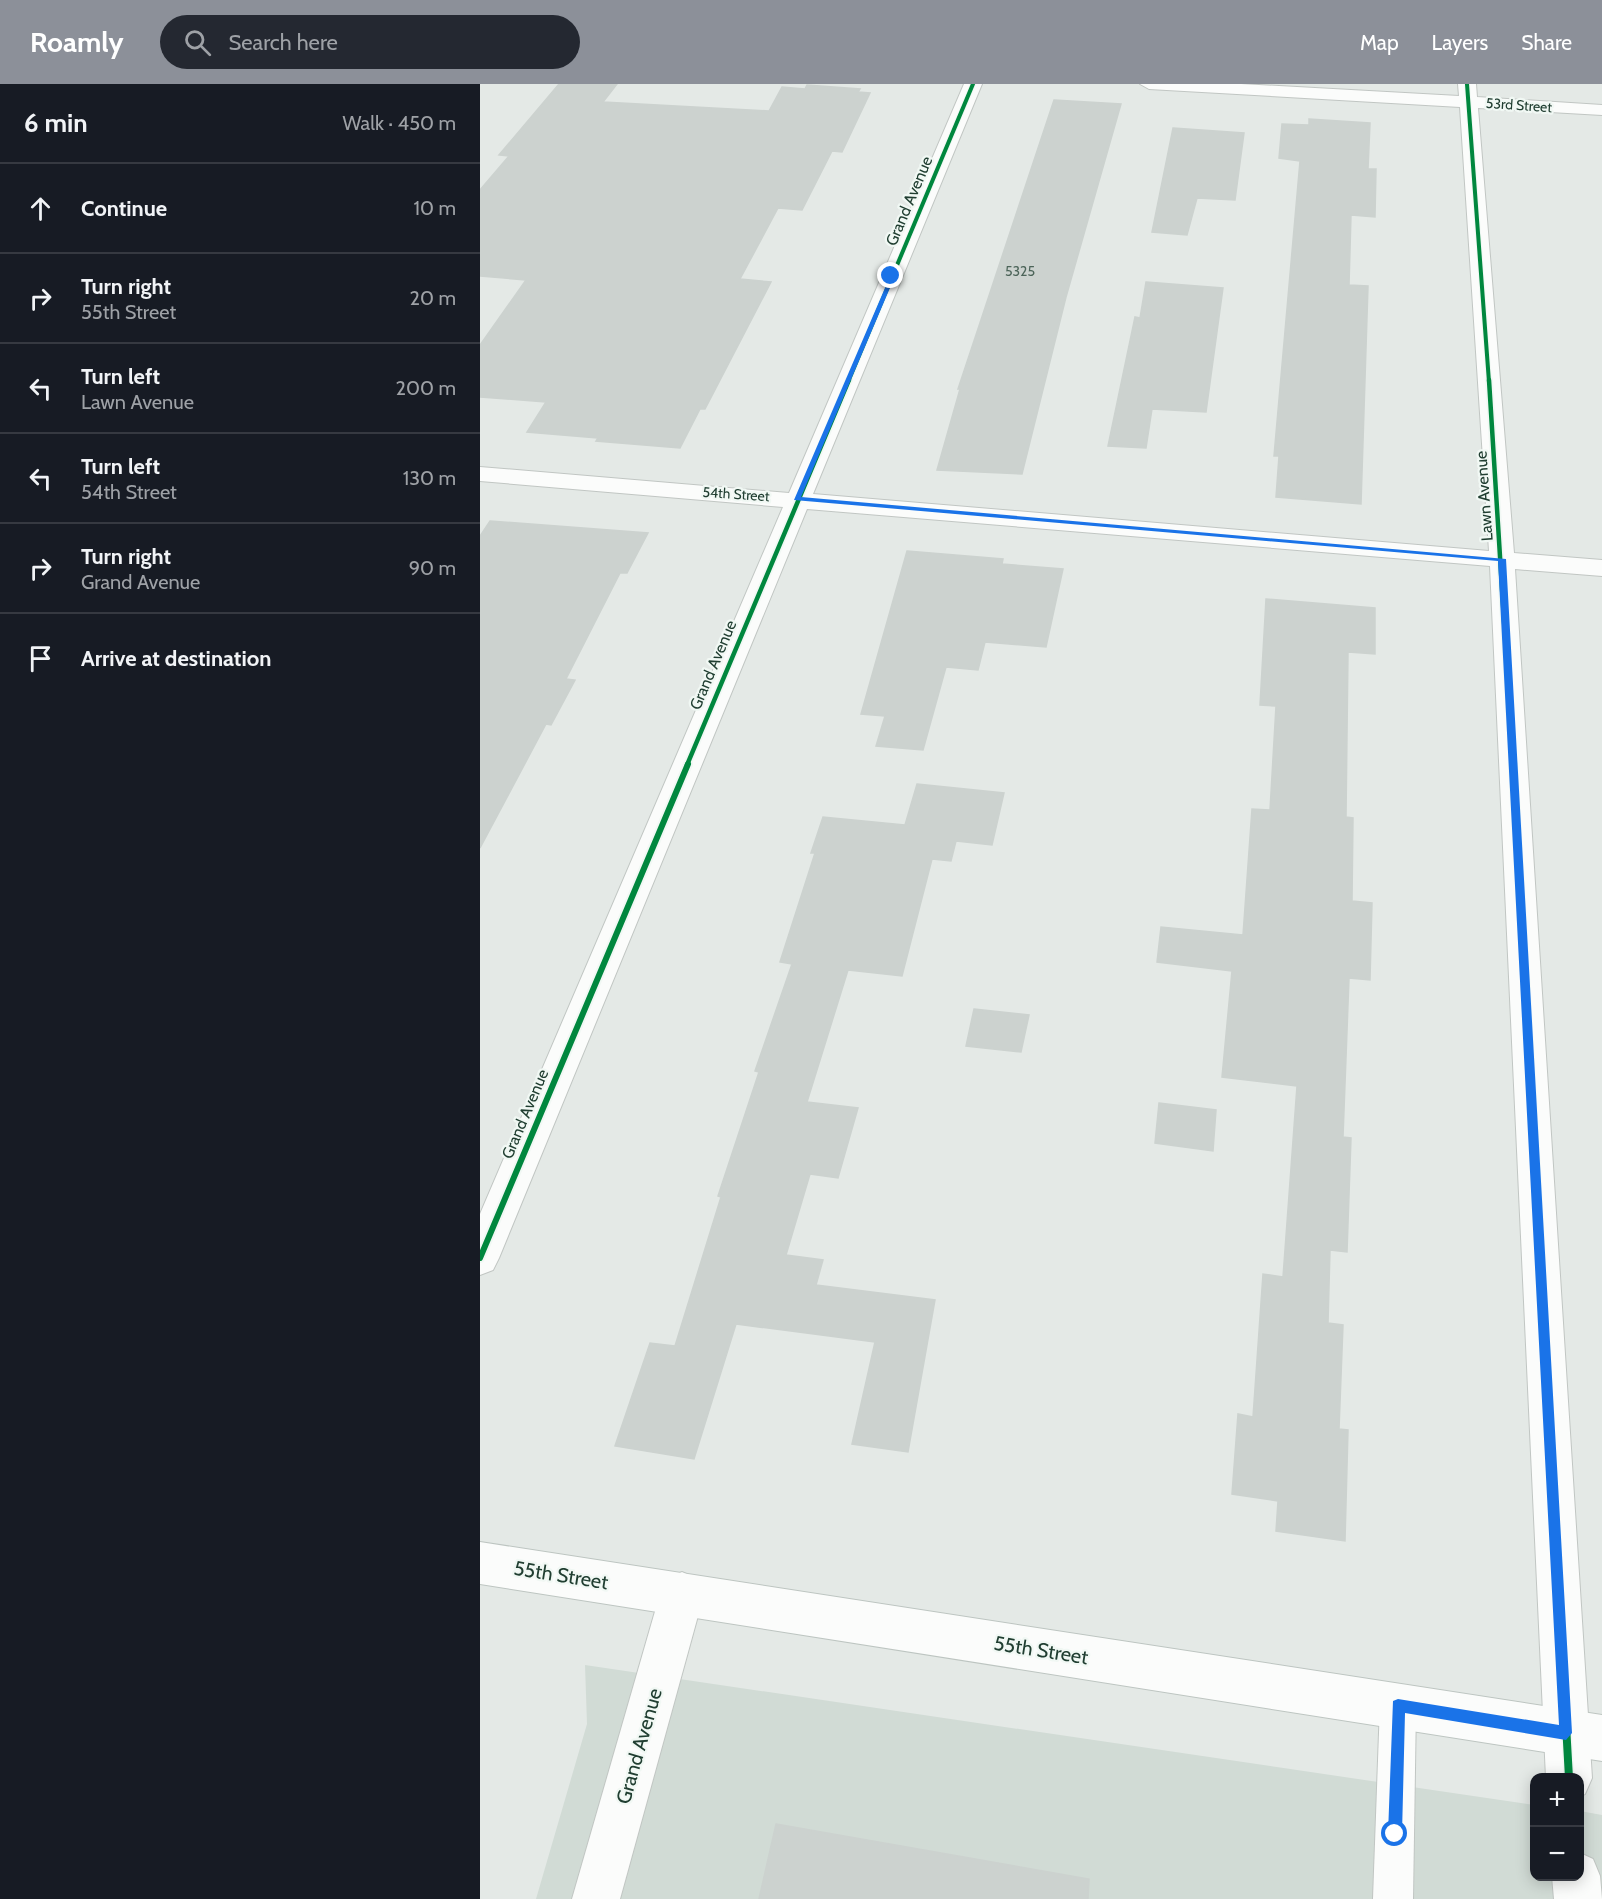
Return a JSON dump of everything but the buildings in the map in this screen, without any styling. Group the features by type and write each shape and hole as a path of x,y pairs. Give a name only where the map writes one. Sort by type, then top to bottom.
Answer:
{"street":[{"name":"Grand Avenue","path":"480,1258 973,84"},
{"name":"53rd Street","path":"1149,84 1467,93 1602,110"},
{"name":"Lawn Avenue","path":"1467,93 1502,559 1584,1736 1571,1773"},
{"name":"54th Street","path":"480,474 1602,568"},
{"name":"55th Street","path":"480,1563 1584,1736"},
{"name":"Grand Avenue","path":"596,1899 682,1594"},
{"path":"1576,1881 1578,1899"}],"lane":[{"path":"1394,1899 1398,1706"}],"shaded area":[{"path":"585,1665 1530,1804 1530,1881 1584,1881 1584,1812 1602,1815 1602,1899 536,1899 587,1724"}],"cycle path":[{"path":"480,1258 973,84"},
{"path":"1467,84 1502,559 1569,1773"}],"route":[{"path":"891,276 797,499 1502,559 1566,1733 1398,1706 1395,1834"}]}
